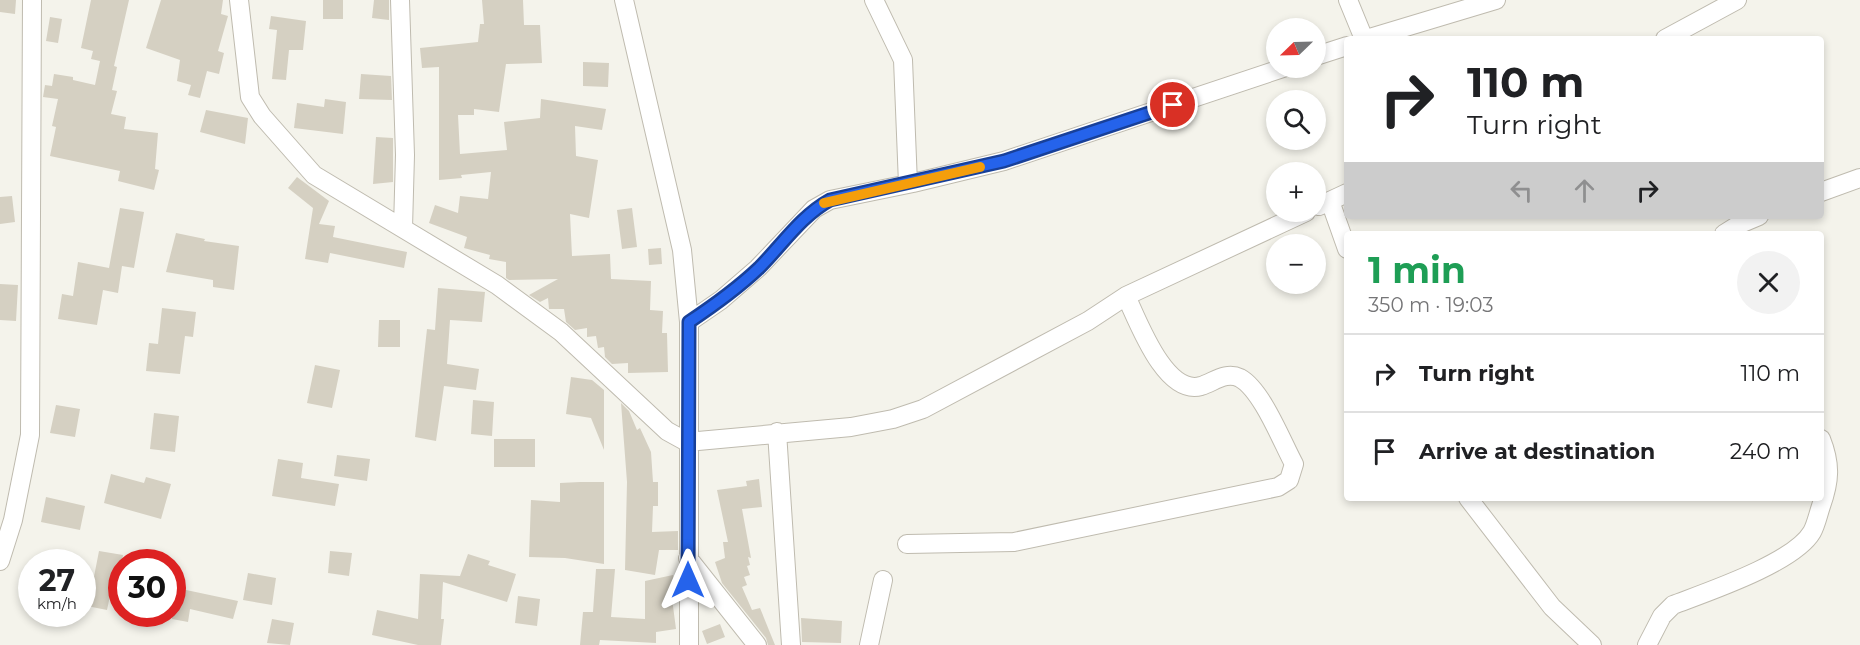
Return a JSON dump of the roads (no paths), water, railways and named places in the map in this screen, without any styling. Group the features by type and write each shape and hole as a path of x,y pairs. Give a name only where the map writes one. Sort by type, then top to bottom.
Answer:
{"street":[{"path":"0,561 13,520 30,435 32,0"},
{"path":"239,0 250,97 262,116 314,175 497,285 561,332 667,431 687,442 851,427 893,419 923,409 1088,321 1126,296 1285,222"},
{"path":"400,0 405,155 403,228"},
{"path":"624,0 682,250 689,322 687,442 689,645"},
{"path":"873,0 903,60 908,184"},
{"path":"1348,0 1364,36"},
{"path":"1375,36 1496,0"},
{"path":"1671,36 1737,0"},
{"path":"1326,52 1344,46"},
{"path":"689,322 721,300 758,268 814,209 830,200 1004,161 1266,74"},
{"path":"1824,191 1860,177"},
{"path":"1326,204 1344,194"},
{"path":"1326,210 1344,244"},
{"path":"1736,230 1754,219"},
{"path":"907,544 1014,542 1278,487 1289,480 1294,464 1252,388 1239,377 1225,376 1199,387 1176,381 1152,351 1126,296"},
{"path":"777,432 791,645"},
{"path":"1824,446 1829,458 1829,484 1824,498"},
{"path":"1470,501 1552,607 1592,645"},
{"path":"1647,645 1662,616 1673,605 1763,569 1784,557 1811,534 1823,501"},
{"path":"688,558 757,645"},
{"path":"869,645 883,580"}]}
